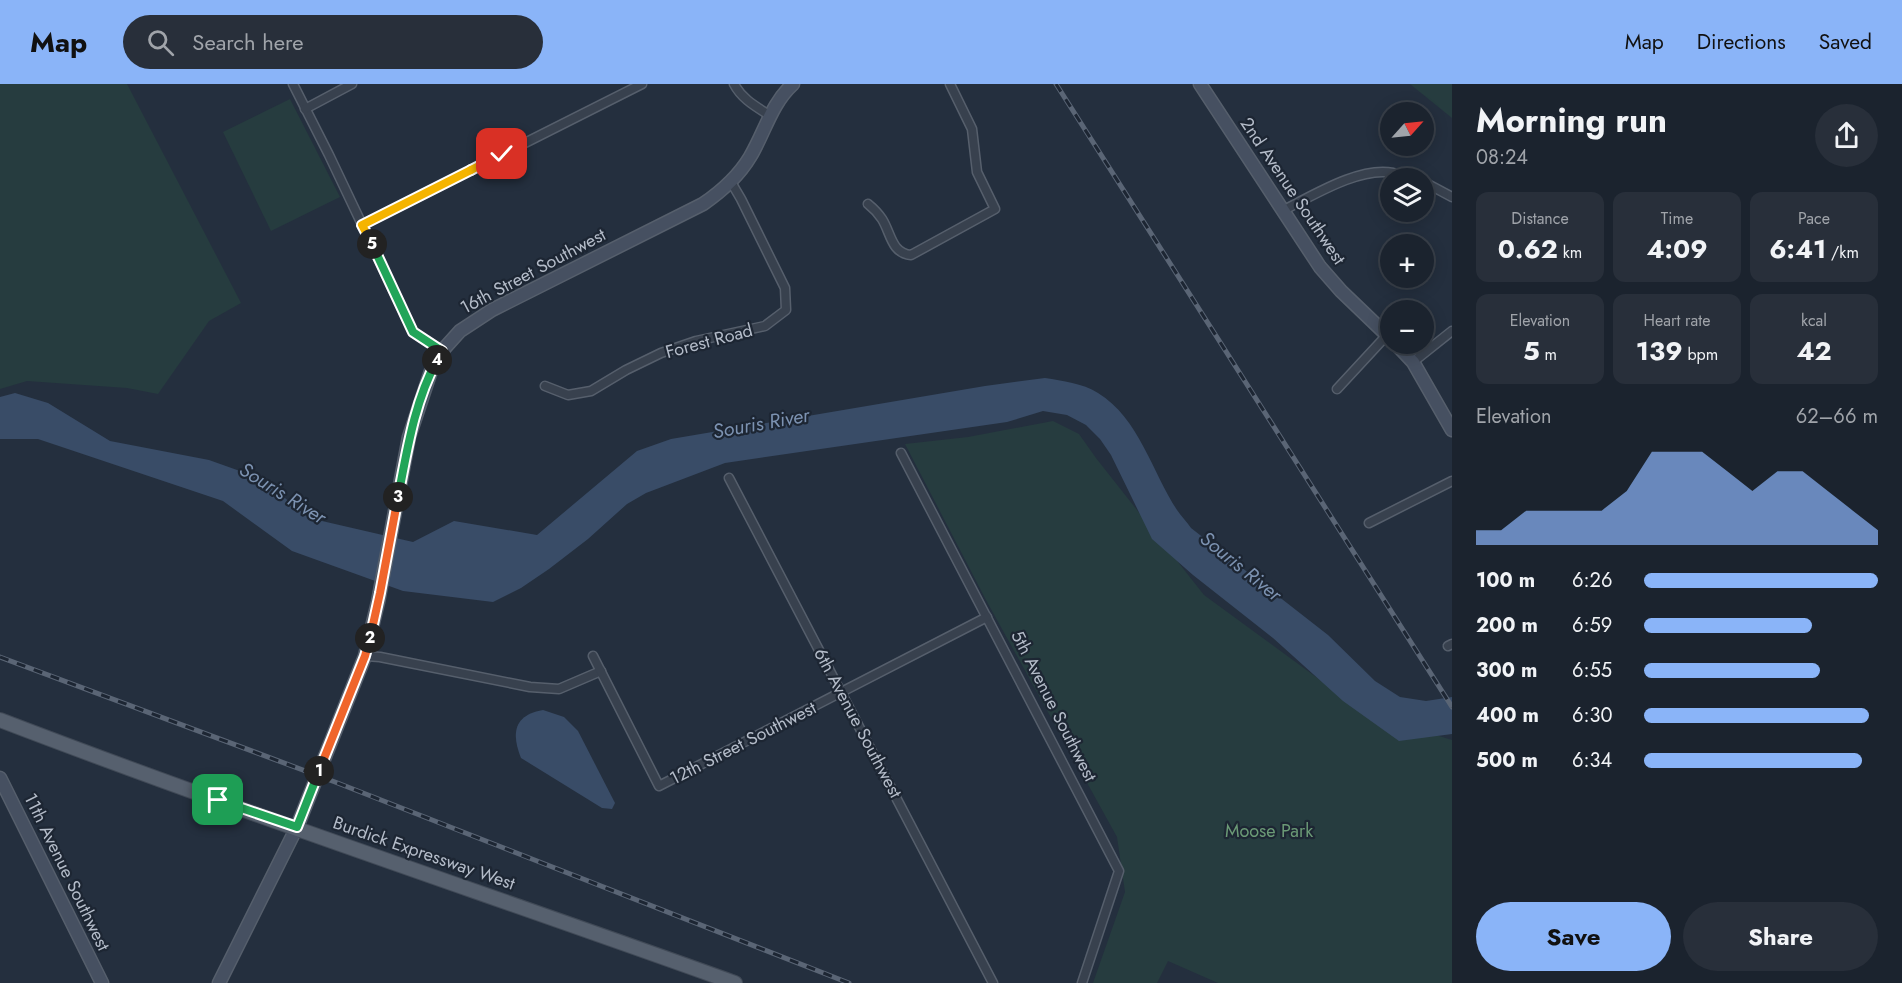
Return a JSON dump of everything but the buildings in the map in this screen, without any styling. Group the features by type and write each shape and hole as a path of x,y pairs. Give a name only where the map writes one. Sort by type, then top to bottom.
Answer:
{"main road":[{"path":"731,182 751,156 769,115 793,84"},
{"name":"2nd Avenue Southwest","path":"1200,84 1320,267 1380,328"},
{"name":"16th Street Southwest","path":"219,983 297,827 365,656 380,593 409,437 431,371 442,351 459,331 492,310 703,204 731,182"},
{"name":"2nd Avenue Southwest","path":"1405,354 1413,362 1452,430"},
{"name":"Burdick Expressway West","path":"0,720 139,773 735,983"},
{"name":"11th Avenue Southwest","path":"0,778 102,983"}],"street":[{"path":"293,84 413,332 442,351"},
{"path":"305,109 352,84"},
{"path":"362,225 642,84"},
{"path":"734,84 748,102 769,115"},
{"path":"868,204 882,218 895,247 902,254 911,255 995,209 977,172 972,129 950,84"},
{"path":"1282,211 1347,180 1380,173"},
{"name":"Forest Road","path":"545,386 568,395 591,391 661,353 696,341 765,326 786,310 785,288 731,182"},
{"path":"1434,187 1452,197"},
{"path":"1413,362 1452,331"},
{"path":"1337,389 1380,349"},
{"name":"5th Avenue Southwest","path":"902,453 1119,871 1082,983"},
{"name":"6th Avenue Southwest","path":"729,478 993,983"},
{"path":"1369,523 1452,481"},
{"name":"12th Street Southwest","path":"601,670 659,786 987,617"},
{"path":"365,656 530,687 559,689 601,670 593,656"}],"green space":[{"path":"0,84 127,84 241,303 209,321 158,394 127,388 27,381 0,389"},
{"path":"1410,84 1452,84 1452,118"},
{"path":"290,99 340,197 271,231 223,132"},
{"name":"Moose Park","path":"1053,421 1079,434 1204,595 1365,713 1452,740 1452,983 1218,983 1168,961 1157,983 1093,983 1125,892 1117,837 986,600 905,444 968,437"}],"water":[{"path":"1045,378 1086,387 1112,404 1134,431 1168,495 1191,528 1328,635 1375,681 1400,697 1426,701 1452,697 1452,734 1399,741 1343,701 1273,638 1193,575 1152,539 1111,455 1086,425 1067,415 1043,411 1007,422 725,463 646,493 627,504 588,539 549,569 521,588 493,602 403,591 292,551 223,501 38,439 0,439 0,397 15,393 48,403 110,441 209,460 262,479 309,518 413,542 454,521 537,535 637,451 671,439"},
{"path":"543,710 564,717 578,731 615,803 612,809 602,808 521,758 516,741 517,726 526,716"}],"railway":[{"path":"1056,84 1452,707"},
{"path":"0,657 335,782 849,983"}],"route":[{"path":"218,800 297,827 365,656 380,593 409,437 431,371 442,351 413,332 362,225 502,154"}],"water label":[{"name":"Souris River","path":"761,423"},
{"name":"Souris River","path":"283,493"},
{"name":"Souris River","path":"1241,566"}]}
